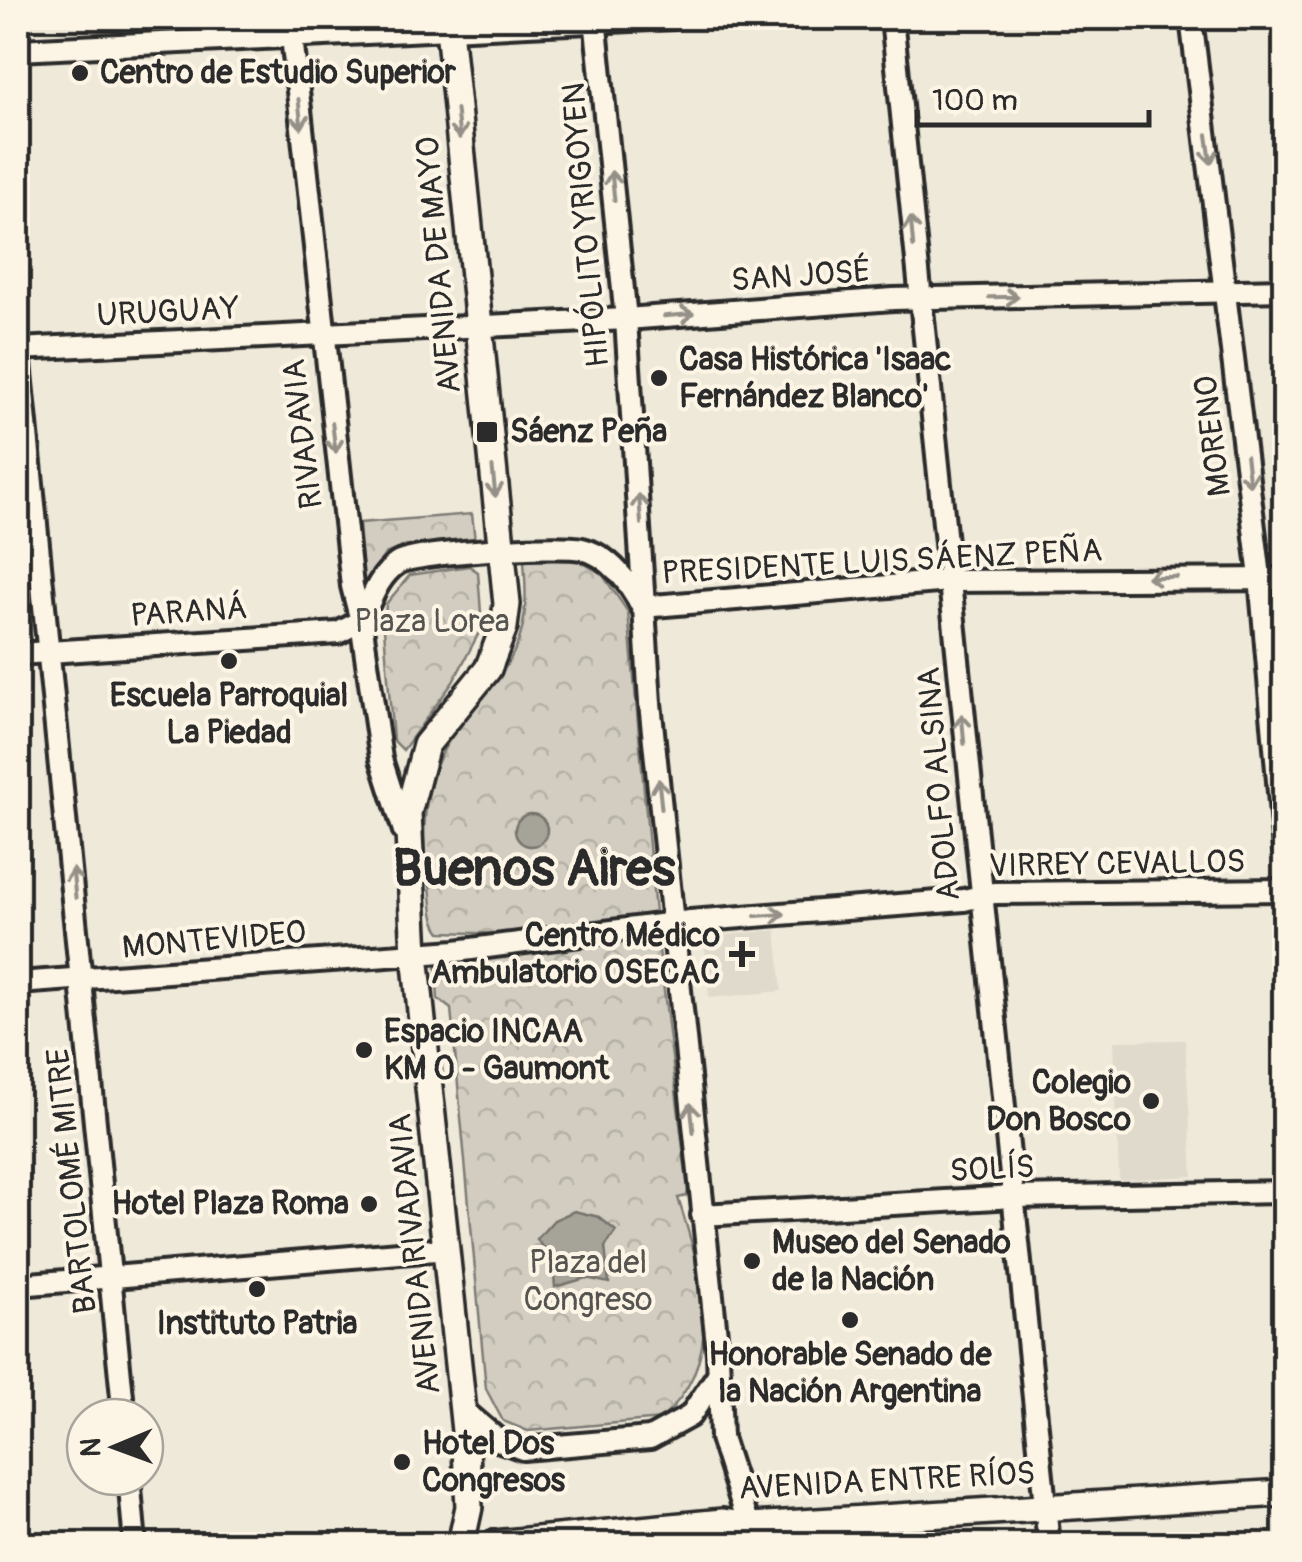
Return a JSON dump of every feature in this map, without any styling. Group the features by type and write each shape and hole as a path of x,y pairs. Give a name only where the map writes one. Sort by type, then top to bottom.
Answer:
{"main road":[{"name":"AVENIDA DE MAYO","path":"406,838 414,784 426,744 488,669 500,640 507,604 448,22"},
{"name":"AVENIDA RIVADAVIA","path":"406,838 464,1410 469,1507 461,1544"},
{"name":"AVENIDA ENTRE RÍOS","path":"494,1544 723,1522 752,1535 1045,1505 1284,1492"}],"street":[{"name":"HIPÓLITO YRIGOYEN","path":"595,18 626,319 645,576 642,606 702,1214"},
{"path":"18,50 291,26 673,18"},
{"name":"ADOLFO ALSINA","path":"892,18 979,896 1049,1544"},
{"name":"MORENO","path":"1191,18 1260,577 1284,849"},
{"name":"RIVADAVIA","path":"291,26 352,586 361,621 380,760 406,838"},
{"name":"SAN JOSÉ","path":"322,334 919,299 1284,290"},
{"name":"URUGUAY","path":"18,347 322,334"},
{"name":"BARTOLOMÉ MITRE","path":"18,347 122,1397"},
{"name":"PRESIDENTE LUIS SÁENZ PEÑA","path":"361,621 377,585 398,564 412,558 502,550 583,549 613,568 642,606 949,581 1284,579"},
{"name":"PARANÁ","path":"18,654 338,632 361,621"},
{"name":"VIRREY CEVALLOS","path":"415,954 673,924 979,896 1284,890"},
{"name":"MONTEVIDEO","path":"18,984 415,954"},
{"name":"SOLÍS","path":"702,1214 1014,1197 1284,1192"},
{"path":"702,1214 720,1371 721,1438 752,1535"},
{"path":"18,1285 113,1280 448,1248"},
{"path":"464,1410 498,1440 534,1450 650,1438 690,1416 720,1371"},
{"path":"130,1497 134,1544"}],"shaded area":[{"path":"531,814 543,818 547,830 543,842 531,846 519,842 515,830 519,818"},
{"name":"Centro Médico Ambulatorio OSECAC","path":"776,930 782,991 709,998 704,937"},
{"name":"Colegio Don Bosco","path":"1185,1040 1193,1176 1119,1180 1114,1041"},
{"path":"574,1211 599,1217 616,1231 605,1247 609,1283 586,1278 555,1287 552,1250 542,1247 537,1239 554,1220"}],"green space":[{"path":"472,514 475,541 402,547 385,554 368,581 363,579 359,523"},
{"path":"576,559 602,574 628,612 655,913 511,934 441,932 433,915 424,846 426,808 434,772 450,739 503,671 517,645 525,614 524,561"},
{"name":"Plaza Lorea","path":"469,566 478,572 482,627 453,682 403,750 393,740 384,629 386,604 410,575"},
{"path":"1284,590 1284,764 1272,645 1276,602"},
{"name":"Plaza del Congreso","path":"657,933 688,1190 687,1196 678,1198 701,1286 703,1343 696,1370 682,1395 661,1419 528,1431 503,1421 486,1389 451,1009 438,999 436,967 441,962"}],"place":[{"name":"Centro de Estudio Superior","path":"80,73"},
{"name":"Casa Histórica 'Isaac Fernández Blanco'","path":"659,378"},
{"name":"Sáenz Peña","path":"487,432"},
{"name":"Escuela Parroquial La Piedad","path":"229,661"},
{"name":"Centro Médico Ambulatorio OSECAC","path":"742,954"},
{"name":"Espacio INCAA KM 0 - Gaumont","path":"364,1050"},
{"name":"Colegio Don Bosco","path":"1151,1101"},
{"name":"Hotel Plaza Roma","path":"369,1204"},
{"name":"Museo del Senado de la Nación","path":"752,1261"},
{"name":"Instituto Patria","path":"257,1289"},
{"name":"Honorable Senado de la Nación Argentina","path":"850,1320"},
{"name":"Hotel Dos Congresos","path":"402,1462"}],"district":[{"name":"Buenos Aires","path":"534,868"}]}
